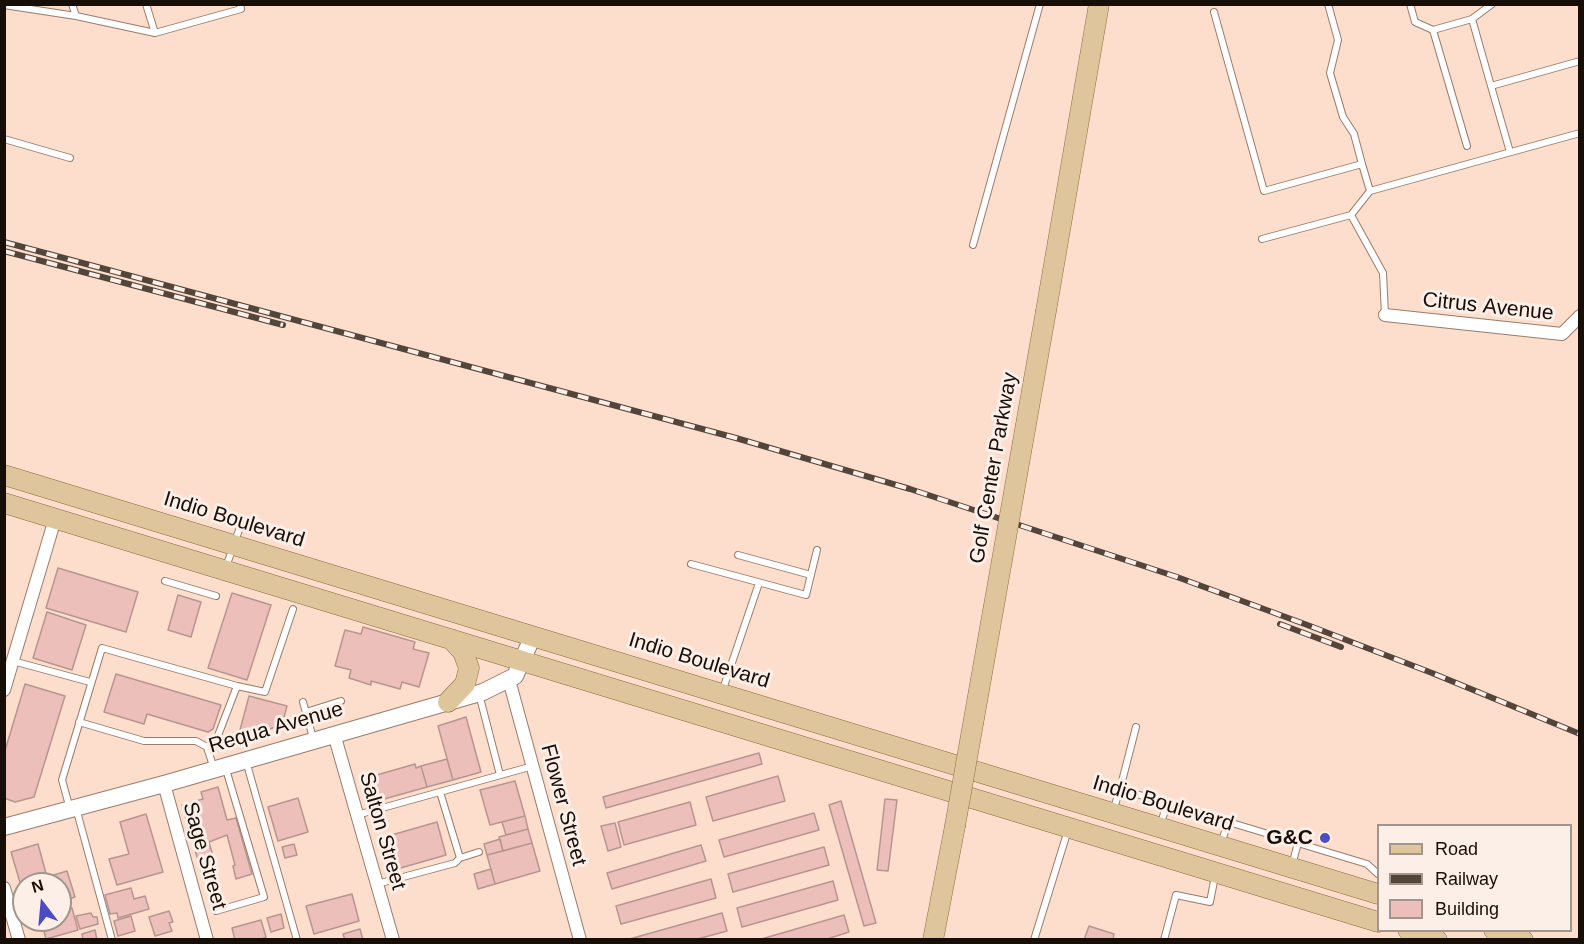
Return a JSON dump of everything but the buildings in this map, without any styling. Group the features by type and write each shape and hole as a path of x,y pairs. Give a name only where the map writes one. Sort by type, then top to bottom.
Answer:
{"main road":[{"name":"Golf Center Parkway","path":"933,939 955,826 1099,4"},
{"name":"Indio Boulevard","path":"4,475 237,536 533,636 1377,894"},
{"path":"4,503 1377,922"},
{"path":"448,702 465,684 469,668 463,652 451,639"},
{"path":"694,713 736,713 775,724 789,723 802,717"},
{"path":"1414,932 1437,939"},
{"path":"1500,932 1523,939"}],"street":[{"name":"Citrus Avenue","path":"1385,315 1562,334 1580,316"},
{"path":"5,688 55,519"},
{"name":"Requa Avenue","path":"4,827 164,784 479,693 509,680 518,672 533,636"},
{"name":"Flower Street","path":"509,680 580,939"},
{"name":"Salton Street","path":"334,734 393,939"},
{"name":"Sage Street","path":"164,784 207,939"},
{"path":"4,888 19,939"}],"lane":[{"path":"72,4 76,16"},
{"path":"146,4 155,33"},
{"path":"4,5 76,16 155,33 241,9 240,4"},
{"path":"973,245 1040,4"},
{"path":"1328,4 1338,40 1330,74 1343,117 1354,134 1370,191"},
{"path":"1410,4 1415,22 1433,30 1472,19 1492,4"},
{"path":"1214,12 1264,191 1362,164"},
{"path":"1472,19 1510,152"},
{"path":"1433,30 1467,146"},
{"path":"1491,86 1580,61"},
{"path":"1262,239 1351,215 1370,191 1580,133"},
{"path":"4,139 70,158"},
{"path":"1351,215 1383,273 1385,315"},
{"path":"225,570 237,536"},
{"path":"692,564 806,595 817,550"},
{"path":"738,555 811,575"},
{"path":"165,581 216,596"},
{"path":"722,693 759,583"},
{"path":"112,939 73,808 62,780 102,648 265,692 293,609"},
{"path":"13,661 90,682"},
{"path":"208,751 214,746 237,686"},
{"path":"479,693 500,775"},
{"path":"306,712 341,701"},
{"path":"303,702 314,740"},
{"path":"79,722 144,741 196,741 207,747 220,767 264,897 216,911"},
{"path":"1112,813 1136,727"},
{"path":"246,760 297,939"},
{"path":"357,815 533,766"},
{"path":"1120,789 1367,864 1377,873"},
{"path":"440,792 460,858"},
{"path":"1159,827 1167,804"},
{"path":"1221,846 1228,822"},
{"path":"1034,939 1069,827"},
{"path":"1291,868 1298,843"},
{"path":"377,884 455,863 460,858 479,852"},
{"path":"1164,939 1176,895 1210,902 1216,872"}],"railway":[{"path":"4,242 736,438 910,489 1177,577 1432,673 1580,734"},
{"path":"4,251 283,325"},
{"path":"1280,624 1341,647"}],"place":[{"name":"G&C","path":"1325,838"}]}
